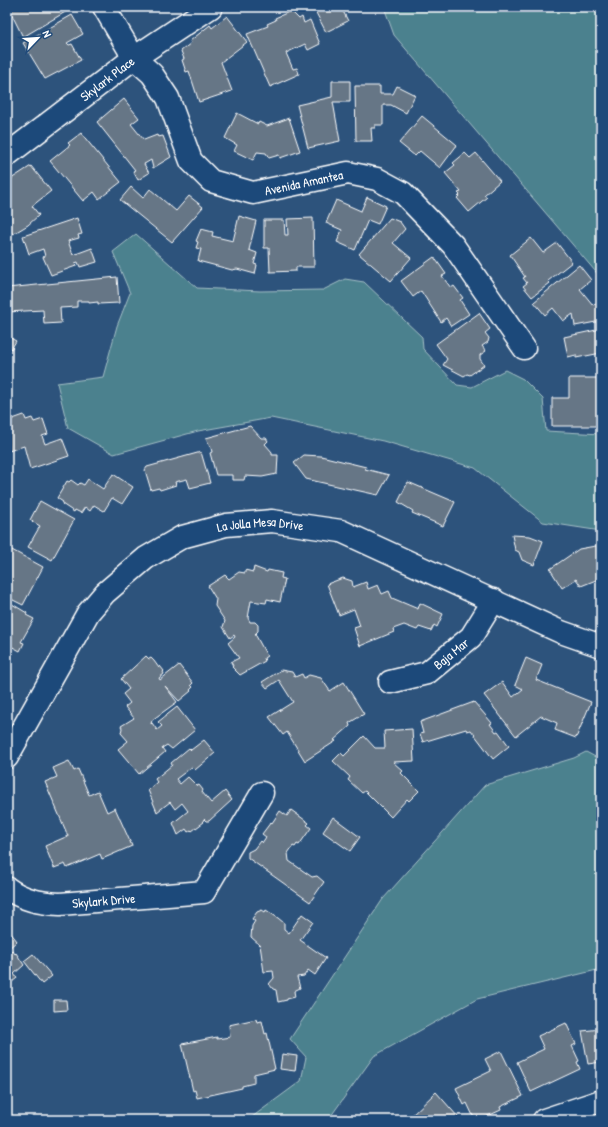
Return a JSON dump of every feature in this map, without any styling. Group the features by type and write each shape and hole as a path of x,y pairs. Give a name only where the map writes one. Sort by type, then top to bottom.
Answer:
{"street":[{"name":"Avenida Amantea","path":"104,7 134,58 152,74 168,98 191,161 211,181 253,193 348,173 377,179 403,192 453,244 524,348"},
{"name":"Skylark Place","path":"7,155 134,58 211,7"},
{"name":"La Jolla Mesa Drive","path":"7,757 88,613 105,593 146,558 182,537 226,525 272,521 340,531 494,600 561,632 601,646"},
{"name":"Baja Mar","path":"390,682 427,673 471,637 494,600"},
{"name":"Skylark Drive","path":"7,888 16,894 37,902 60,904 204,892 262,792"},
{"path":"544,1120 601,1101"}],"green space":[{"path":"384,7 601,7 601,278 394,35"},
{"path":"136,234 197,288 260,291 323,290 345,279 364,282 422,337 423,349 457,385 472,387 505,370 523,379 543,399 546,431 601,434 601,531 543,522 475,468 383,441 271,418 198,431 114,454 68,428 57,383 103,377 117,326 130,293 113,252"},
{"path":"586,752 601,760 601,969 477,999 374,1056 328,1120 248,1120 301,1081 306,1057 290,1039 383,899 485,785 574,758"}],"building":[{"path":"8,7 64,7 67,11 23,37"},
{"path":"313,7 341,7 348,21 326,32"},
{"path":"291,11 299,19 302,17 304,23 310,20 320,44 308,50 305,44 286,53 293,69 297,68 299,74 270,87 247,34 268,26 267,24 276,20 275,18"},
{"path":"72,15 83,34 67,43 69,45 72,44 81,60 45,79 23,43"},
{"path":"227,16 247,42 221,62 232,91 199,102 189,71 186,72 181,51 191,43 190,41 210,25 212,28"},
{"path":"332,81 350,81 350,102 333,102 340,141 308,148 297,105 332,97"},
{"path":"355,86 380,86 380,94 393,94 397,86 415,95 406,113 391,105 383,105 383,125 375,125 375,128 371,128 372,141 356,141"},
{"path":"124,99 139,118 131,124 144,140 157,135 158,137 163,136 171,157 153,168 151,160 144,164 149,173 138,180 133,171 135,170 97,122"},
{"path":"237,113 258,124 259,122 267,126 289,118 300,151 280,158 279,155 269,158 266,153 257,152 253,160 234,151 237,145 225,138"},
{"path":"422,116 457,145 440,168 420,151 415,156 399,143"},
{"path":"81,133 121,182 99,199 94,192 83,201 50,161 70,145 68,143"},
{"path":"465,153 470,158 476,153 500,181 484,195 487,197 469,212 457,198 460,195 458,193 461,192 445,173 455,165 453,163"},
{"path":"31,166 51,191 32,206 39,215 28,225 13,234 7,227 7,186 11,183 11,179"},
{"path":"131,187 143,198 150,189 176,211 189,196 203,207 172,242 120,200"},
{"path":"367,197 386,206 378,224 368,220 355,250 337,242 342,230 326,223 336,200 361,211"},
{"path":"239,216 256,221 249,250 257,253 254,264 257,265 255,274 237,269 232,270 198,261 201,249 196,248 198,242 196,241 201,229 213,232 212,236 233,241"},
{"path":"77,218 82,234 78,235 79,238 68,241 73,255 92,248 97,262 80,267 78,262 75,263 76,266 51,275 43,257 45,256 43,249 29,254 23,236"},
{"path":"313,218 314,267 296,267 296,271 270,272 269,248 264,248 264,220 284,220 285,235 288,235 287,219"},
{"path":"390,218 400,222 405,229 393,243 411,258 391,281 359,254"},
{"path":"531,238 543,253 557,243 572,262 548,281 550,283 532,297 523,286 527,283 523,278 525,277 510,255"},
{"path":"434,257 446,274 442,276 451,288 454,286 463,298 460,300 469,314 451,326 446,318 441,322 421,291 413,297 401,281"},
{"path":"579,265 591,280 580,289 593,305 598,303 601,321 575,326 573,314 563,321 553,308 545,315 534,302"},
{"path":"117,277 119,303 98,304 98,302 89,303 89,301 77,301 77,307 60,308 61,323 44,324 43,310 7,312 7,288"},
{"path":"479,313 490,329 485,333 489,338 488,342 482,346 486,351 480,355 480,359 484,365 470,375 467,374 464,376 443,365 447,359 436,344"},
{"path":"601,329 601,353 576,358 576,355 568,357 564,337"},
{"path":"7,336 16,341 7,356"},
{"path":"569,378 601,379 601,426 552,426 552,398 569,398"},
{"path":"24,415 26,420 32,418 34,422 43,419 48,434 42,436 45,444 62,438 69,456 30,469 24,446 9,451 7,421"},
{"path":"250,426 261,438 266,438 268,441 265,444 272,452 272,455 278,455 277,474 262,477 245,476 244,480 232,480 232,475 216,475 210,453 212,452 211,448 206,438"},
{"path":"201,452 210,483 190,488 187,479 175,482 176,485 160,490 159,488 151,490 145,470 147,467"},
{"path":"304,455 321,456 366,467 365,469 389,475 378,495 306,479 294,463"},
{"path":"113,474 133,487 122,504 112,498 104,511 94,505 90,511 85,507 81,513 75,510 74,512 62,504 63,502 57,498 67,481 69,482 71,480 78,485 80,483 84,485 88,479 103,489"},
{"path":"408,482 455,502 443,526 412,513 413,511 398,502"},
{"path":"40,501 74,520 52,560 28,547 40,526 30,520"},
{"path":"512,535 530,536 543,541 534,565 522,560 519,552 515,550"},
{"path":"601,545 601,578 581,586 576,579 562,588 550,569 579,549"},
{"path":"10,549 43,567 23,605 9,598 10,596 7,594 7,555"},
{"path":"254,567 267,572 268,570 282,573 281,578 285,579 280,602 267,599 266,603 251,601 248,618 250,622 255,622 258,625 258,631 255,634 267,656 264,658 265,661 240,675 232,667 231,662 239,658 228,643 235,637 234,635 230,638 223,627 225,621 215,606 216,599 208,586 225,575 229,579 239,572 245,573 245,570 253,572"},
{"path":"343,578 352,581 353,587 366,582 368,589 378,585 382,594 389,591 392,598 418,609 420,603 443,614 437,627 434,625 431,631 419,627 417,630 404,625 393,629 394,632 360,646 354,628 360,626 354,609 339,615 327,584"},
{"path":"7,601 34,619 21,642 24,643 20,651 7,644"},
{"path":"146,656 149,659 151,658 159,668 160,666 164,671 164,674 159,678 160,680 179,665 193,683 191,685 193,687 190,690 191,691 179,701 165,686 177,702 152,720 151,724 152,723 157,730 162,726 158,722 177,707 195,730 172,749 167,745 162,748 165,752 139,774 118,749 128,741 121,733 121,726 134,718 125,707 130,703 123,694 129,689 121,679"},
{"path":"526,658 542,665 536,680 591,702 576,738 555,730 557,723 541,716 516,736 484,695 502,682 513,697 523,689 515,685"},
{"path":"281,670 292,672 295,677 302,674 304,678 309,675 321,678 330,691 344,682 364,714 349,723 350,726 334,740 336,741 305,761 287,732 283,735 269,717 293,702 279,680 267,688 262,682"},
{"path":"474,702 492,723 490,724 496,732 498,731 509,746 493,759 471,730 467,731 466,729 423,742 420,734 423,733 420,722"},
{"path":"412,729 414,761 393,762 403,771 401,773 419,791 409,801 407,799 391,817 365,791 362,793 348,780 350,777 333,761 341,753 344,756 364,736 375,748 385,748 384,731"},
{"path":"204,740 215,753 195,770 192,767 176,779 180,784 188,777 197,786 199,785 203,790 202,792 211,803 225,791 232,800 209,821 204,819 204,822 192,831 191,830 188,832 186,829 178,835 173,823 188,811 182,803 175,809 170,802 157,812 148,790 157,782 155,779 172,765 171,763 189,748 191,750"},
{"path":"69,761 74,771 78,769 89,795 98,791 107,812 115,808 132,846 102,859 100,854 67,868 65,864 54,868 45,846 68,836 45,782 57,777 53,768"},
{"path":"291,810 309,823 307,825 311,828 299,845 297,844 295,847 293,846 288,853 289,861 312,877 317,876 324,882 310,902 248,858 248,852 254,849 260,841 262,843 266,837 262,834 280,811 287,816"},
{"path":"333,817 360,837 350,851 323,832"},
{"path":"262,910 265,912 266,910 284,923 284,929 289,933 302,914 313,922 300,940 326,958 315,975 308,970 304,976 297,977 300,988 294,991 295,997 287,1000 278,1002 276,990 269,984 274,978 273,971 264,972 260,945 251,937 252,926 255,921 252,919 257,912"},
{"path":"7,928 17,941 7,950"},
{"path":"7,950 9,953 12,950 15,954 16,953 24,965 14,974 17,978 7,986"},
{"path":"33,954 52,976 42,984 24,961"},
{"path":"54,1000 66,1000 67,1010 54,1011"},
{"path":"256,1019 257,1022 262,1021 265,1034 267,1033 275,1069 254,1074 254,1083 242,1086 242,1088 197,1098 195,1090 193,1091 182,1044 217,1037 217,1039 230,1037 229,1025"},
{"path":"566,1023 576,1044 572,1046 579,1061 577,1062 580,1069 531,1092 517,1062 544,1049 538,1036"},
{"path":"601,1029 601,1062 588,1064 582,1031"},
{"path":"501,1051 523,1096 500,1107 501,1110 479,1120 475,1120 467,1103 464,1105 456,1088 491,1071 485,1059"},
{"path":"282,1054 297,1056 295,1071 280,1069"},
{"path":"436,1092 458,1117 457,1120 407,1120"},
{"path":"33,1117 33,1120 11,1120"}]}
